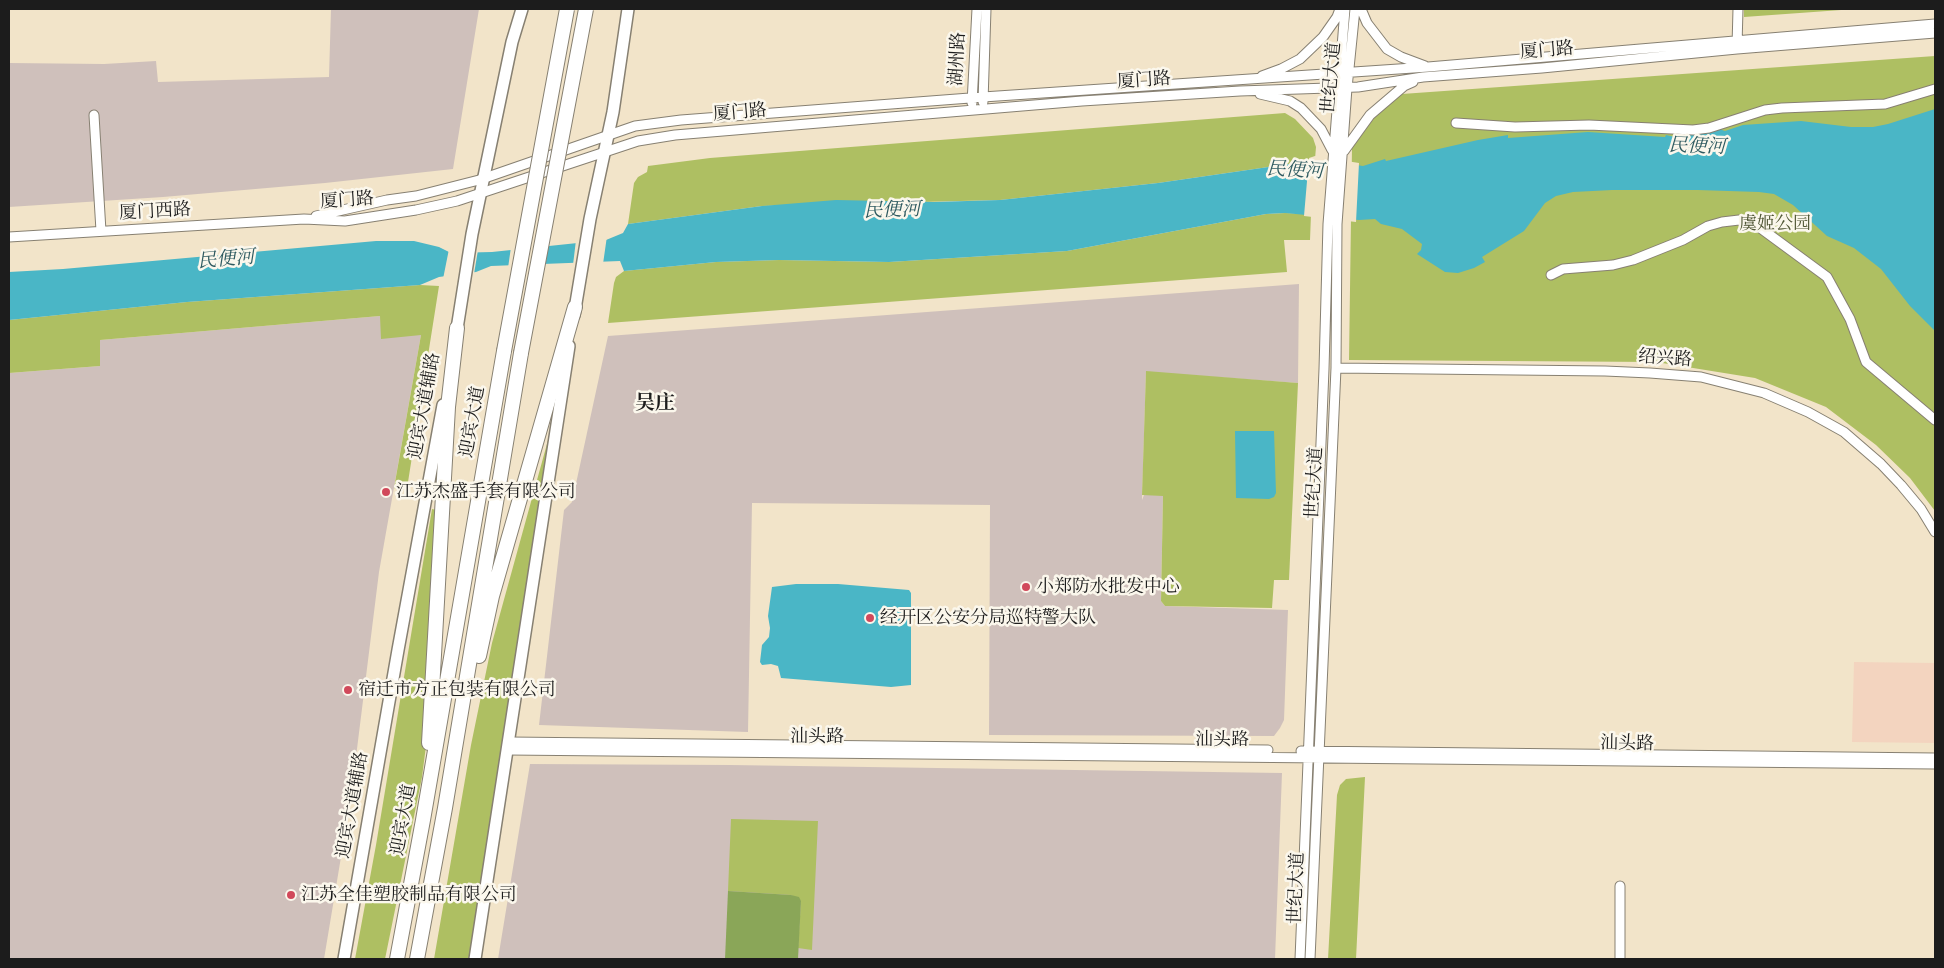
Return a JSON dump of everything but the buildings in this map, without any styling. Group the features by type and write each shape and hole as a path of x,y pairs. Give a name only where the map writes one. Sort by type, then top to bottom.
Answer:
{"highway":[{"name":"迎宾大道","path":"397,959 423,820 504,351 567,9"},
{"name":"迎宾大道","path":"417,959 521,353 586,9"},
{"path":"444,808 492,596 575,307"},
{"path":"423,820 448,407 457,328"}],"main road":[{"name":"迎宾大道辅路","path":"344,959 457,328 472,234 512,42 522,9"},
{"path":"475,959 575,307 590,219 613,112 628,9"}],"street":[{"name":"湖州路","path":"972,111 978,9"},
{"name":"湖州路","path":"983,110 986,9"},
{"path":"1250,80 1282,69 1300,59 1323,37 1337,18 1340,9"},
{"name":"世纪大道","path":"1300,959 1324,369 1328,224 1343,88 1345,9"},
{"name":"世纪大道","path":"1344,73 1355,9"},
{"path":"1361,9 1367,23 1387,49 1428,67"},
{"path":"1737,45 1738,9"},
{"name":"厦门路","path":"304,219 345,220 416,210 480,194 638,141 675,135 1082,101 1240,91 1343,88 1423,77 1542,68 1935,24"},
{"name":"厦门路","path":"304,219 387,200 416,196 484,179 635,126 681,120 983,97 1935,33"},
{"path":"1240,91 1290,101 1301,108 1321,128 1337,156 1370,115 1404,86 1423,77"},
{"path":"1456,123 1515,127 1589,125 1693,130 1709,128 1765,110 1886,104 1935,88"},
{"path":"94,115 101,231"},
{"name":"世纪大道","path":"1310,959 1336,368 1337,156"},
{"name":"厦门西路","path":"9,237 304,219"},
{"path":"1551,276 1563,269 1613,266 1633,260 1683,240 1708,226 1722,222 1739,220 1759,227 1827,277 1850,319 1866,362 1935,420"},
{"name":"绍兴路","path":"1336,368 1605,371 1701,377 1764,393 1808,412 1844,432 1881,464 1901,485 1921,509 1935,532"},
{"name":"汕头路","path":"508,746 1935,758"},
{"name":"汕头路","path":"1318,754 1935,764"},
{"path":"1620,886 1620,959"}],"shaded area":[{"path":"331,9 479,9 453,169 325,183 163,197 9,207 9,63 104,64 156,61 158,82 329,77"},
{"path":"1299,284 1298,383 1146,372 1142,500 1144,495 1163,495 1161,601 1165,606 1288,610 1284,720 1274,736 989,735 990,505 752,503 748,732 539,725 564,510 572,502 608,336"},
{"path":"380,316 421,335 379,572 351,797 324,959 9,959 9,373 100,366 100,340"},
{"path":"1854,662 1935,663 1935,743 1852,742"},
{"path":"530,764 1282,773 1275,959 498,959"}],"green space":[{"path":"1744,9 1855,9 1744,17"},
{"name":"虞姬公园","path":"1935,56 1935,511 1910,478 1876,445 1826,407 1755,378 1656,362 1349,360 1352,147 1381,109 1402,94"},
{"path":"1285,113 1295,119 1313,138 1316,147 1315,159 1158,183 1000,200 762,206 628,224 634,183 638,177 647,172 648,166 710,158"},
{"path":"1266,214 1311,214 1310,240 1284,240 1287,272 608,323 614,283 616,277 624,271 716,262 779,260 889,262 1067,251"},
{"path":"420,285 439,286 408,482 405,489 400,491 394,488 421,335 381,339 380,316 100,340 100,366 9,373 9,320 187,302"},
{"path":"1146,371 1298,383 1289,580 1274,580 1272,608 1165,606 1161,601 1163,496 1142,495"},
{"path":"558,404 471,959 434,959 471,745 492,643"},
{"path":"432,509 440,511 427,738 422,777 385,959 355,959 376,845"},
{"path":"1365,777 1356,959 1328,959 1337,795 1340,785 1346,779"},
{"path":"731,819 818,821 812,950 798,948 801,901 791,895 728,891"},
{"path":"728,891 799,897 801,901 798,959 725,959"}],"water":[{"name":"民便河","path":"1935,109 1935,331 1910,306 1881,269 1854,248 1827,236 1793,205 1774,194 1698,190 1612,190 1573,192 1556,196 1545,203 1524,231 1482,257 1485,262 1458,273 1445,272 1417,254 1421,250 1422,244 1402,229 1381,224 1375,219 1359,220 1285,213 1266,214 1067,251 889,262 779,260 716,262 624,271 620,261 491,266 476,272 439,277 420,285 187,302 9,320 9,272 63,269 376,241 414,241 439,247 451,253 492,252 606,240 623,233 628,224 762,206 836,200 934,202 1000,200 1158,183 1315,159 1363,166 1385,159 1386,161 1508,135 1508,138 1588,132 1675,137 1679,133 1721,127 1725,131 1743,125 1801,121 1851,127 1873,127"},
{"path":"1235,431 1274,431 1276,493 1274,497 1269,499 1236,498"},
{"path":"796,584 838,584 909,590 911,593 911,685 891,687 781,678 778,666 771,664 762,665 760,662 762,645 769,637 768,616 772,587"}],"pier":[{"path":"1315,156 1359,163 1356,222 1304,216 1309,158"},
{"path":"607,236 603,264 573,265 576,240"},
{"path":"549,243 545,267 508,268 511,247"},
{"path":"449,249 452,251 478,250 474,274 443,279"}],"place":[{"name":"江苏杰盛手套有限公司","path":"386,492"},
{"name":"小郑防水批发中心","path":"1026,587"},
{"name":"经开区公安分局巡特警大队","path":"870,618"},
{"name":"宿迁市方正包装有限公司","path":"348,690"},
{"name":"江苏全佳塑胶制品有限公司","path":"291,895"}],"district":[{"name":"吴庄","path":"655,404"}]}
